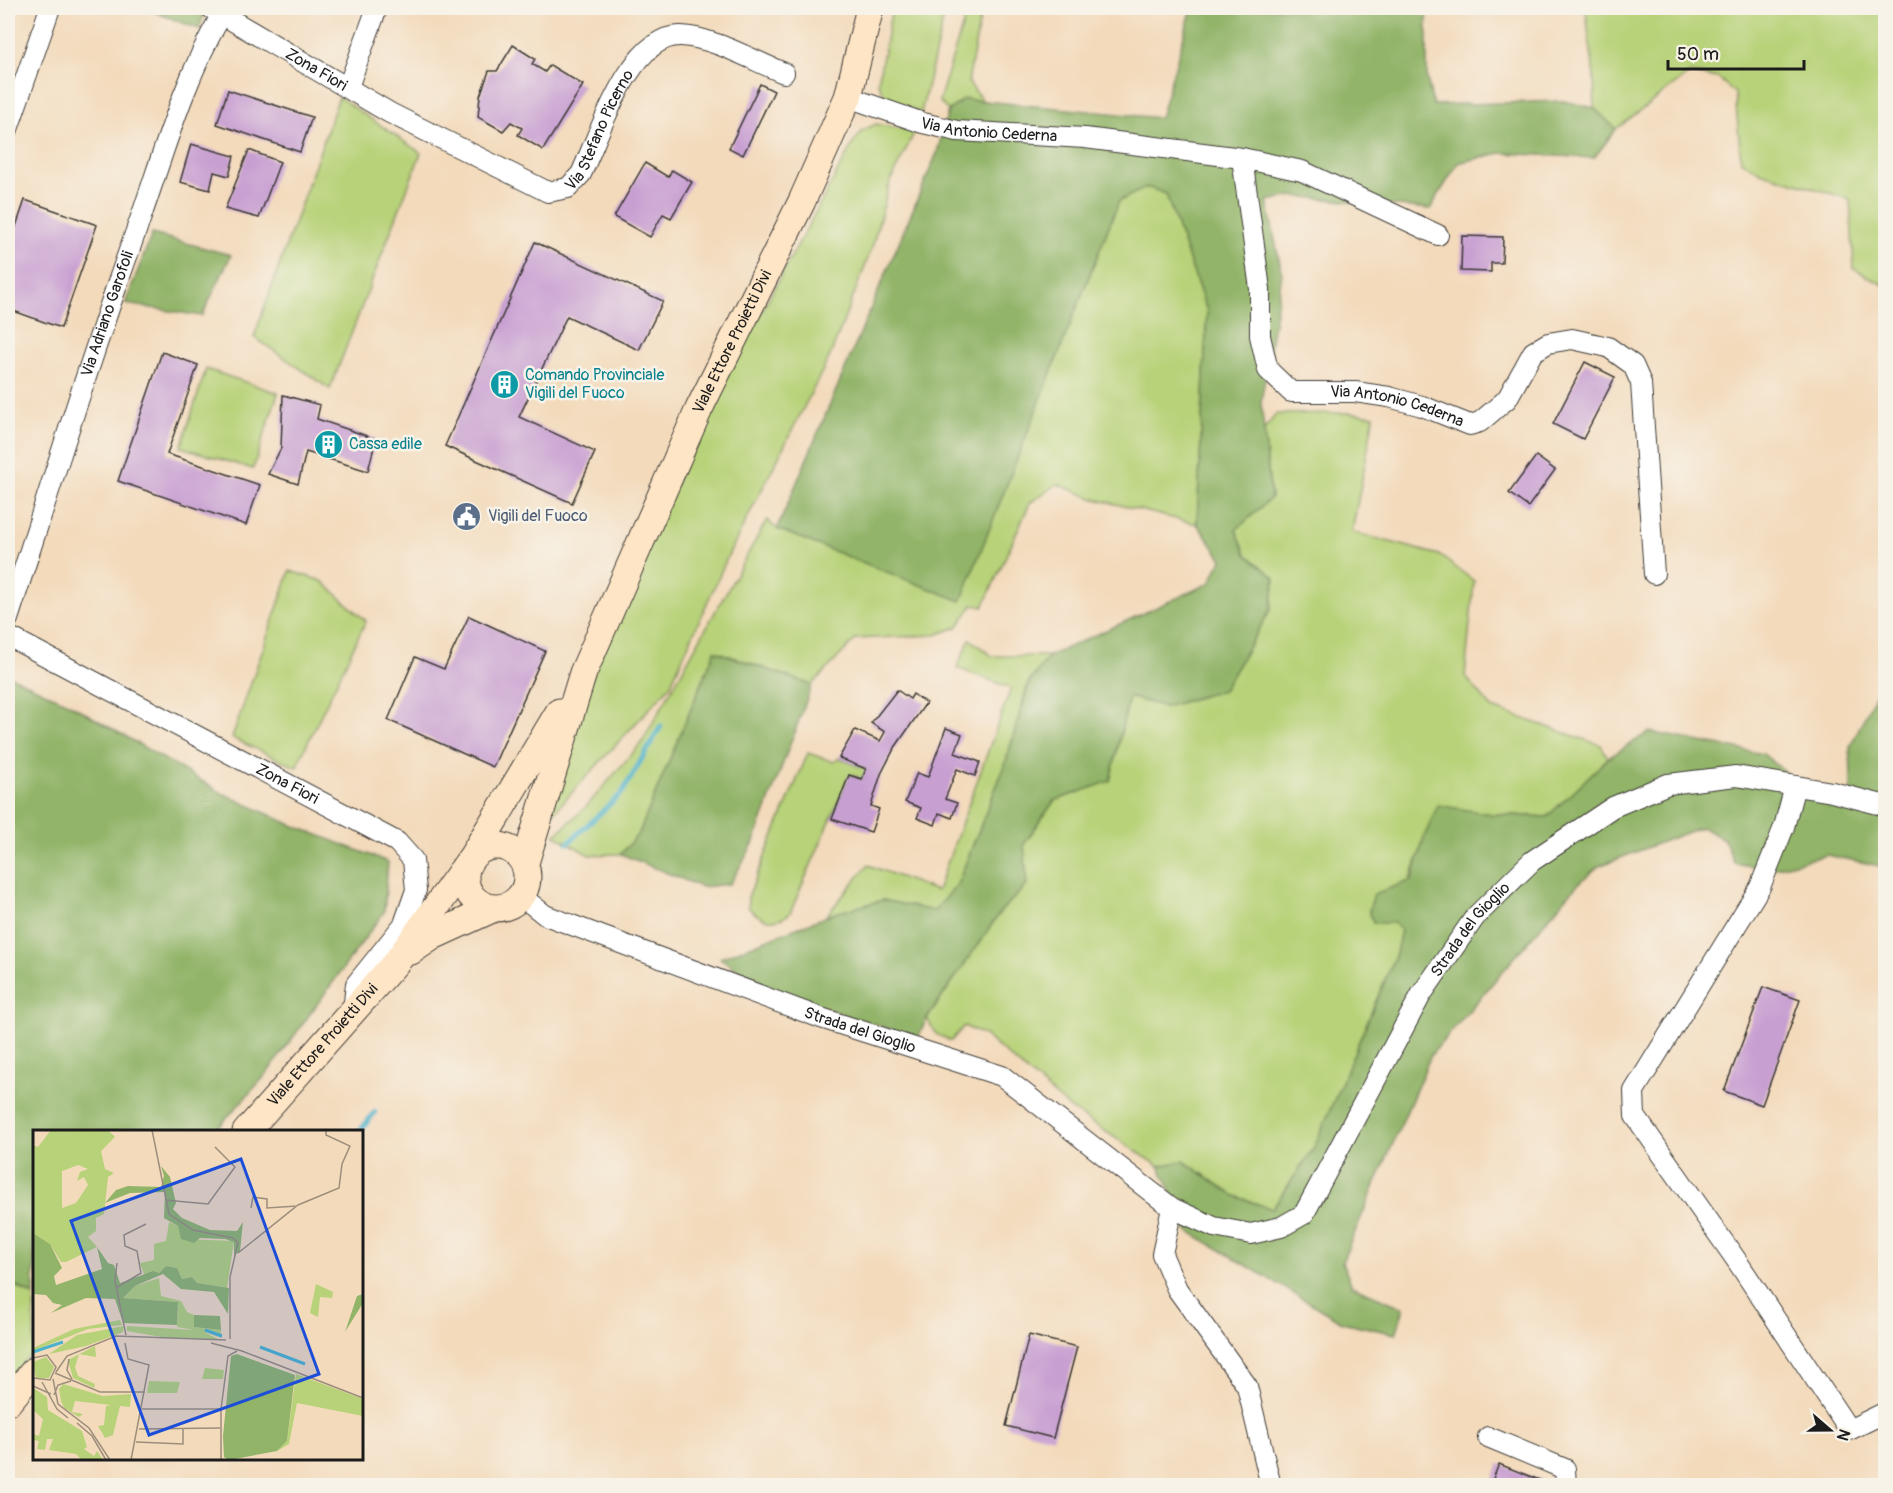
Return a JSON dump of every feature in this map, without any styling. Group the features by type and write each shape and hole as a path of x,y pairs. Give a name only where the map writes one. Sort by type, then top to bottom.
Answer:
{"main road":[{"name":"Viale Ettore Proietti Divi","path":"398,960 432,936 492,909 508,907 521,896 528,880 525,863 583,673 699,409 802,201 848,97 870,8"},
{"name":"Viale Ettore Proietti Divi","path":"247,1130 398,960 472,857 583,673"},
{"path":"472,857 489,846 500,846 519,855 525,863"},
{"name":"Viale Ettore Proietti Divi","path":"472,857 465,875 466,884 475,901 492,909"},
{"path":"8,1402 33,1372"}],"street":[{"path":"8,129 50,8"},
{"name":"Zona Fiori","path":"216,11 348,87 377,8"},
{"name":"Via Adriano Garofoli","path":"8,619 113,294 216,11"},
{"name":"Via Stefano Picerno","path":"348,87 390,113 548,192 568,188 581,174 630,69 652,45 679,36 701,40 784,73"},
{"name":"Via Antonio Cederna","path":"848,97 923,123 957,131 1085,138 1242,158 1302,171 1438,235"},
{"name":"Via Antonio Cederna","path":"1242,158 1260,289 1260,336 1268,370 1291,392 1355,392 1389,397 1422,406 1470,425 1480,422 1507,399 1533,352 1548,343 1572,339 1608,347 1633,365 1641,382 1654,574"},
{"name":"Zona Fiori","path":"8,636 397,842 413,860 416,890 404,924 356,984 353,1011"},
{"name":"Strada del Gioglio","path":"521,896 545,915 799,1010 1002,1076 1172,1208 1214,1227 1251,1234 1281,1227 1304,1215 1421,995 1474,917 1532,861 1613,807 1668,784 1736,776 1886,806"},
{"path":"1795,786 1784,827 1760,887 1635,1092 1635,1116 1737,1261 1849,1430 1886,1412"},
{"path":"1172,1208 1161,1254 1177,1289 1247,1386 1271,1485"},
{"path":"1488,1437 1565,1469 1566,1485"}],"green space":[{"path":"144,8 202,8 206,9 199,29"},
{"path":"892,8 946,8 921,113 900,106 889,99 884,95 878,82"},
{"path":"968,8 982,8 968,82 983,101 964,99 948,111 939,101"},
{"path":"1192,8 1427,8 1427,78 1433,105 1564,101 1594,108 1616,129 1594,158 1500,153 1458,163 1430,209 1293,196 1267,201 1282,274 1261,402 1271,498 1236,530 1246,554 1275,578 1271,609 1223,690 1165,707 1129,697 1110,781 1054,801 1024,844 1027,885 1001,911 927,1018 918,1038 769,991 720,958 835,913 883,900 934,911 957,885 1005,765 1029,683 1049,656 1210,583 1222,559 1197,524 1207,311 1166,194 1147,187 1119,201 961,601 777,529 937,153 948,111 964,99 1160,118"},
{"path":"1586,8 1885,8 1885,286 1854,269 1850,199 1763,173 1741,161 1735,93 1718,78 1690,73 1616,129 1594,108 1593,71"},
{"path":"339,97 421,153 330,389 254,337"},
{"path":"876,124 915,131 890,182 872,248 830,356 728,556 670,686 544,823 568,731 707,412 852,145 863,130"},
{"path":"1147,187 1166,194 1207,311 1197,524 1095,499 1057,484 1030,503 983,607 973,605 957,627 935,635 856,639 812,685 715,651 639,833 621,854 589,855 555,835 585,808 642,742 767,520 777,529 961,599 1119,201"},
{"path":"152,234 231,255 202,316 125,304"},
{"path":"206,369 278,393 253,469 181,447"},
{"path":"1350,413 1374,416 1352,532 1439,555 1474,581 1465,676 1492,708 1601,745 1608,758 1547,817 1491,814 1438,806 1394,923 1401,930 1396,954 1314,1148 1272,1209 1235,1196 1184,1161 1159,1166 1072,1110 984,1035 964,1026 951,1041 936,1034 927,1019 1001,911 1027,885 1024,844 1054,801 1110,781 1129,697 1165,707 1223,690 1271,609 1275,578 1246,554 1236,530 1271,497 1264,430 1276,414"},
{"path":"290,571 322,581 366,621 296,767 232,738"},
{"path":"970,639 992,656 1049,656 1028,683 1005,765 957,885 934,912 883,900 826,916 868,865 937,891 1011,688 957,668"},
{"path":"715,651 812,685 753,844 730,884 701,887 621,854 639,833"},
{"path":"8,675 70,704 222,793 292,825 388,862 384,912 265,1076 216,1130 33,1130 33,1295 8,1281"},
{"path":"1885,675 1885,867 1827,855 1770,869 1734,863 1724,839 1701,827 1599,866 1576,886 1431,1055 1342,1262 1352,1286 1404,1308 1396,1334 1342,1322 1183,1228 1170,1188 1159,1166 1183,1161 1235,1196 1272,1209 1314,1148 1396,954 1401,930 1394,923 1373,923 1369,910 1374,894 1412,880 1424,837 1438,805 1491,814 1547,817 1608,758 1649,732 1763,754 1821,802 1852,810 1850,747"},
{"path":"808,753 834,762 839,758 866,769 862,779 850,775 790,913 779,919 768,920 748,907 748,897"},
{"path":"8,1282 33,1295 33,1351 8,1380"}],"building":[{"path":"513,45 535,59 532,64 545,72 550,65 583,85 543,150 518,135 522,128 511,122 503,131 478,117 480,96 489,71 497,71"},
{"path":"760,84 774,91 743,155 729,148"},
{"path":"228,90 312,117 300,152 217,124"},
{"path":"191,144 234,156 229,176 214,172 210,190 180,182"},
{"path":"249,150 280,162 259,218 225,209"},
{"path":"645,163 668,177 672,170 692,182 671,218 663,214 650,237 614,217"},
{"path":"25,200 97,225 61,328 8,309 8,250"},
{"path":"1462,236 1503,237 1502,263 1491,263 1491,272 1461,271"},
{"name":"Comando Provinciale Vigili del Fuoco","path":"535,242 663,301 639,350 567,316 519,417 595,452 572,503 445,446"},
{"path":"162,352 198,365 167,454 260,485 246,525 118,481"},
{"path":"1585,362 1615,377 1583,439 1553,424"},
{"name":"Cassa edile","path":"283,395 320,405 317,419 376,439 368,471 306,452 298,484 268,474 281,448"},
{"path":"1536,456 1555,470 1528,507 1509,493"},
{"path":"469,616 545,651 493,767 388,720 415,657 444,669"},
{"path":"897,690 910,699 913,694 926,703 894,749 881,774 871,806 879,809 871,832 832,819 849,775 862,779 866,769 839,758 855,730 880,741 885,732 871,723"},
{"path":"946,728 962,734 955,753 980,762 975,776 957,769 945,799 957,803 952,818 939,813 935,825 917,818 921,808 905,802 917,773 928,777"},
{"path":"1763,987 1800,1000 1762,1105 1724,1091"},
{"path":"1029,1335 1077,1347 1053,1438 1006,1426"},
{"path":"1499,1464 1542,1481 1540,1486 1490,1486"}],"waterway":[{"path":"568,843 622,793 661,726"},
{"path":"361,1130 375,1112"}],"place":[{"name":"Comando Provinciale Vigili del Fuoco","path":"504,384"},
{"name":"Cassa edile","path":"328,444"},
{"name":"Vigili del Fuoco","path":"467,516"}]}
